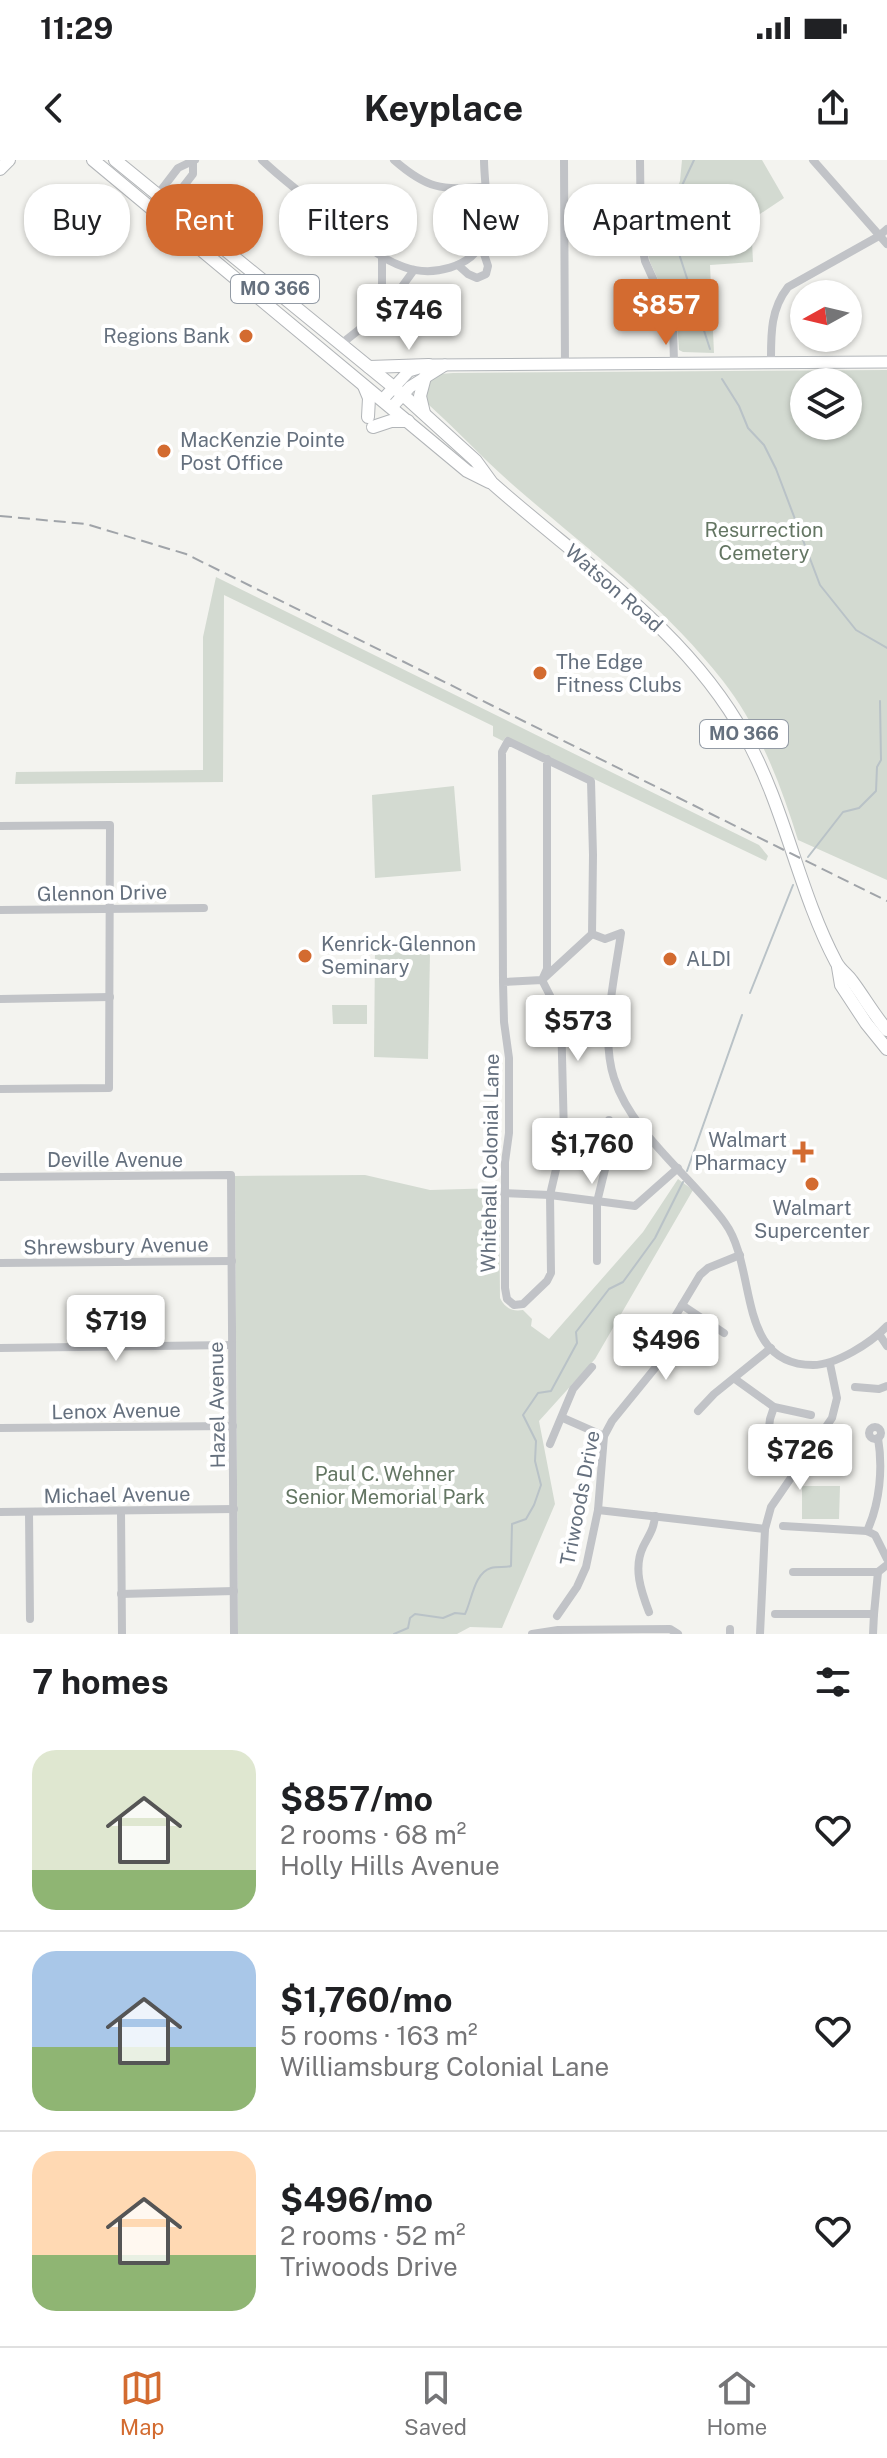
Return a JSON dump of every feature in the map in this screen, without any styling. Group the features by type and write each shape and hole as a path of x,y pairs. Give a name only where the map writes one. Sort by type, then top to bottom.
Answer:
{"main road":[{"path":"0,169 9,160"},
{"name":"MO 366","path":"93,160 146,203"},
{"name":"MO 366","path":"115,160 146,186"},
{"name":"Watson Road","path":"210,256 467,471 492,483"},
{"name":"Watson Road","path":"232,256 424,413 476,461 492,483 658,624 694,661 742,729 763,772 816,918 838,967 841,985 887,1049"},
{"path":"387,403 409,371 427,371 445,365 887,362"},
{"path":"369,367 427,371"},
{"path":"424,413 420,396 427,371"},
{"path":"363,383 369,398 371,422 408,421"},
{"name":"Watson Road","path":"838,967 887,1030"}],"street":[{"path":"262,160 382,257 414,270 436,270 458,265 474,256"},
{"path":"394,160 411,175 433,186"},
{"path":"484,160 484,184"},
{"path":"564,160 565,365"},
{"path":"640,160 641,240 645,261 673,323 674,364"},
{"path":"813,160 887,244"},
{"path":"166,184 178,168 194,161 193,174 185,184"},
{"path":"771,363 774,314 788,287 887,229"},
{"path":"458,265 477,278 486,274 488,266 485,256"},
{"path":"367,328 382,287 382,257"},
{"path":"341,344 360,329 379,331 385,328 398,292 414,270"},
{"name":"Whitehall Colonial Lane","path":"547,759 508,741 502,752 503,982 509,1058 509,1133 504,1193 505,1288 507,1299 514,1305 523,1304 551,1273 550,1195"},
{"path":"503,982 542,980 592,934 591,781 547,759 547,969 542,980"},
{"path":"0,826 110,825 109,1088 0,1089"},
{"name":"Glennon Drive","path":"0,910 204,908"},
{"path":"592,934 605,939 621,933 609,1030 614,1078 628,1109 713,1206 728,1228 740,1255 760,1336 779,1355 794,1363 830,1364 887,1326"},
{"path":"542,980 561,1017 564,1135 550,1195"},
{"path":"0,999 110,997"},
{"path":"597,1261 597,1202 609,1153 609,1120"},
{"path":"504,1193 550,1195 635,1206 678,1168"},
{"name":"Deville Avenue","path":"0,1177 231,1175"},
{"name":"Hazel Avenue","path":"231,1175 234,1634"},
{"name":"Triwoods Drive","path":"557,1616 577,1587 586,1567 598,1510 604,1436 612,1421 660,1362 673,1320 700,1275 708,1268 740,1255"},
{"name":"Shrewsbury Avenue","path":"0,1263 232,1261"},
{"path":"682,1305 724,1333"},
{"path":"879,1334 887,1346"},
{"path":"0,1348 232,1345"},
{"path":"698,1411 714,1394 771,1348"},
{"path":"760,1634 765,1529 771,1507 832,1418 837,1398 830,1364"},
{"path":"550,1444 573,1389 592,1367"},
{"path":"735,1379 774,1407 811,1415"},
{"path":"855,1387 879,1389 887,1386"},
{"path":"765,1463 774,1407"},
{"path":"563,1418 604,1436"},
{"name":"Lenox Avenue","path":"0,1428 233,1426"},
{"path":"867,1531 880,1478 878,1438"},
{"name":"Michael Avenue","path":"0,1512 234,1509"},
{"path":"598,1510 765,1529"},
{"path":"121,1511 122,1634"},
{"path":"29,1512 30,1619"},
{"path":"649,1612 638,1576 639,1560 654,1528 655,1516"},
{"path":"783,1526 867,1531 875,1535 887,1562 878,1572 873,1634"},
{"path":"793,1572 878,1572"},
{"path":"121,1594 234,1591"},
{"path":"775,1614 874,1614"},
{"path":"532,1634 558,1630 670,1629 678,1634"}],"green space":[{"path":"682,160 762,160 784,198 760,214 760,184 679,184"},
{"path":"648,256 753,256 753,262 710,265 714,353 679,350 677,321"},
{"name":"Resurrection Cemetery","path":"862,370 887,370 887,880 798,840 758,737 723,681 654,606 514,486 429,405 425,398 426,383 440,374 790,371 790,440 862,440"},
{"path":"216,577 759,845 768,856 766,861 506,737 503,741 493,736 493,726 224,595 223,782 15,784 16,772 203,770 203,637"},
{"path":"454,786 461,871 375,878 372,795"},
{"path":"375,952 430,953 428,1059 374,1057"},
{"path":"332,1005 367,1005 367,1024 333,1024"},
{"name":"Paul C. Wehner Senior Memorial Park","path":"365,1175 430,1190 499,1188 500,1298 509,1308 523,1310 532,1319 531,1326 549,1339 643,1232 678,1179 693,1190 595,1359 539,1421 555,1504 502,1628 470,1627 457,1634 238,1634 235,1176"},
{"path":"802,1486 840,1486 839,1519 802,1519"}],"waterway":[{"path":"694,160 678,194 670,226 710,349"},
{"path":"722,379 748,428 764,445 776,469 820,585 856,630 887,648"},
{"path":"808,857 843,812 859,808 876,791 877,767 881,760 880,701"},
{"path":"750,993 793,885"},
{"path":"687,1171 742,1015"},
{"path":"394,1634 408,1628 410,1618 415,1614 443,1618 455,1613 465,1614 481,1575 491,1568 511,1566 512,1524 526,1519 541,1485 535,1461 536,1441 523,1415 538,1393 551,1391 577,1343 576,1332 609,1289 623,1282 655,1238 683,1182"}],"railway":[{"path":"0,516 86,524 186,554 887,901"}],"place":[{"name":"Regions Bank","path":"246,336"},
{"name":"MacKenzie Pointe Post Office","path":"164,451"},
{"name":"The Edge Fitness Clubs","path":"540,673"},
{"name":"Kenrick-Glennon Seminary","path":"305,956"},
{"name":"ALDI","path":"670,959"},
{"name":"Walmart Pharmacy","path":"803,1152"},
{"name":"Walmart Supercenter","path":"812,1184"}]}
